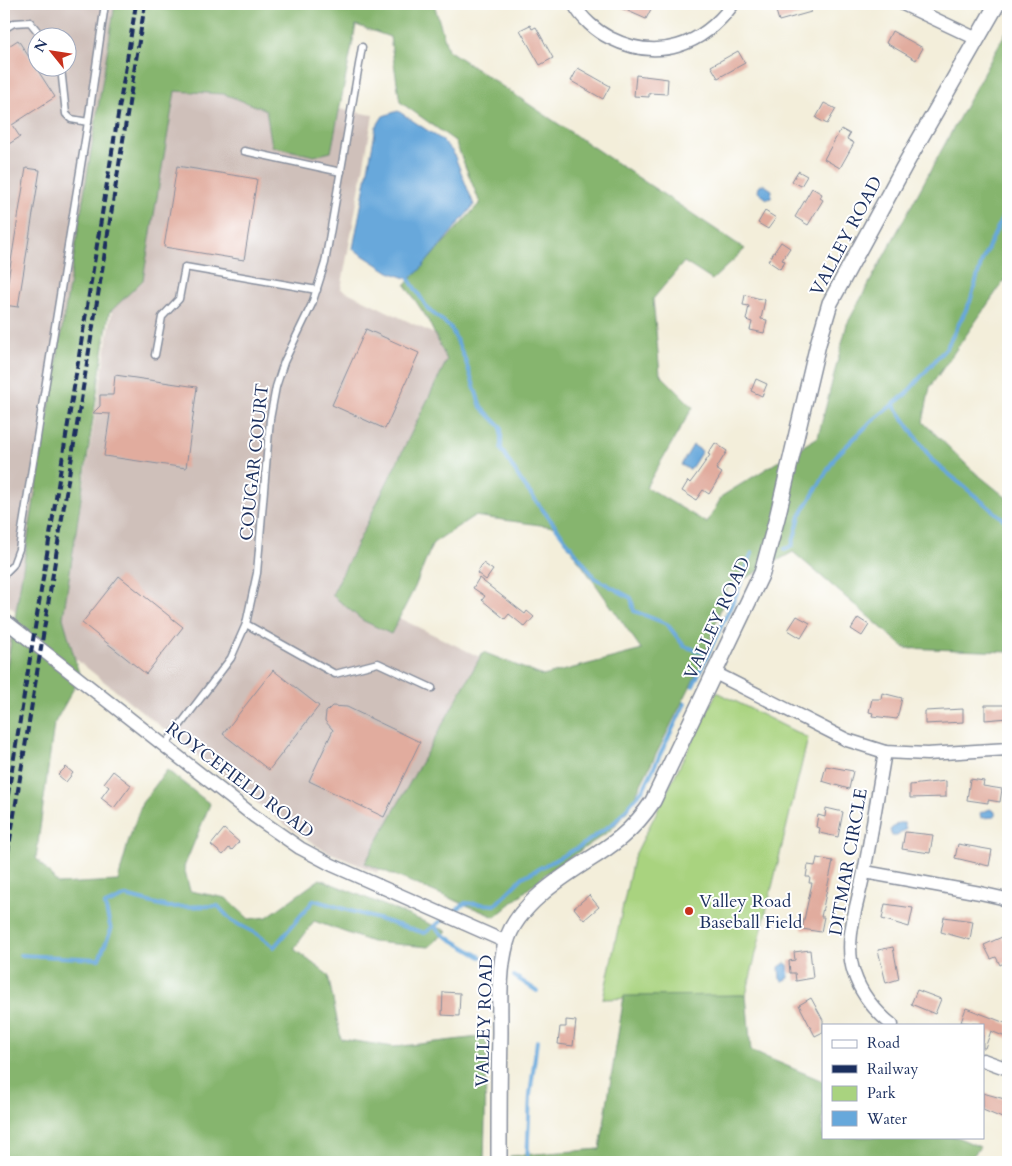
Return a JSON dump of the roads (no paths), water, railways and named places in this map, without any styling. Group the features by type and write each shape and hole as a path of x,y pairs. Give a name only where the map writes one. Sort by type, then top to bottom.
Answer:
{"street":[{"path":"574,4 583,17 602,34 624,45 661,50 686,44 708,31 723,18 733,4"},
{"path":"903,4 977,40"},
{"name":"VALLEY ROAD","path":"499,1162 500,986 506,942 514,923 540,894 614,845 643,817 663,781 713,672 745,611 762,573 818,344 830,303 906,163 997,4"},
{"name":"ROYCEFIELD ROAD","path":"4,620 273,830 300,848 332,866 458,919 506,942"},
{"path":"713,672 847,740 885,752 927,754 1008,748"},
{"name":"DITMAR CIRCLE","path":"885,752 851,936 854,973 868,1001 891,1024"},
{"path":"864,872 980,893 1002,898 1008,902"},
{"path":"984,1060 1008,1069"}],"lane":[{"path":"4,574 13,565 19,549 88,122 105,4"},
{"path":"4,29 14,23 30,22 35,28"},
{"name":"COUGAR COURT","path":"165,745 231,658 246,624 257,573 270,419 276,387 284,362 317,290 325,262 362,47"},
{"path":"62,78 66,114 71,119 88,122"},
{"path":"244,151 341,172"},
{"path":"155,356 162,317 179,299 185,267 317,290"},
{"path":"246,624 335,674 378,663 432,688"}],"water":[{"path":"398,111 442,140 453,152 474,205 418,272 409,279 389,272 353,249 376,127 383,116"},
{"path":"763,184 772,190 771,198 767,199 758,192 759,186"},
{"path":"693,445 702,451 690,470 681,465"},
{"path":"990,809 995,812 995,817 981,818 980,813"},
{"path":"898,823 904,823 906,829 897,836 892,836 890,830"},
{"path":"785,963 788,965 789,978 783,981 780,979 779,967"}],"waterway":[{"path":"1008,147 1006,149 1008,154"},
{"path":"785,549 792,546 800,516 836,456 871,422 906,394 947,347 970,302 982,261 1008,205"},
{"path":"409,279 428,309 451,328 465,359 481,407 501,427 501,449 523,484 595,578 631,598 634,611 667,624 684,646 708,654"},
{"path":"893,404 932,460 1008,523"},
{"path":"693,686 737,593 752,553"},
{"path":"451,914 465,903 495,905 523,877 581,846 615,822 644,788 685,703"},
{"path":"20,955 99,959 111,930 105,905 126,896 168,907 218,906 232,921 257,934 274,947 314,900 425,933 445,918"},
{"path":"434,926 442,934 481,957"},
{"path":"514,976 537,991"},
{"path":"527,1162 530,1095 537,1041"}],"railway":[{"path":"4,819 136,4"},
{"path":"4,877 145,4"}],"place":[{"name":"Valley Road Baseball Field","path":"689,911"}]}
